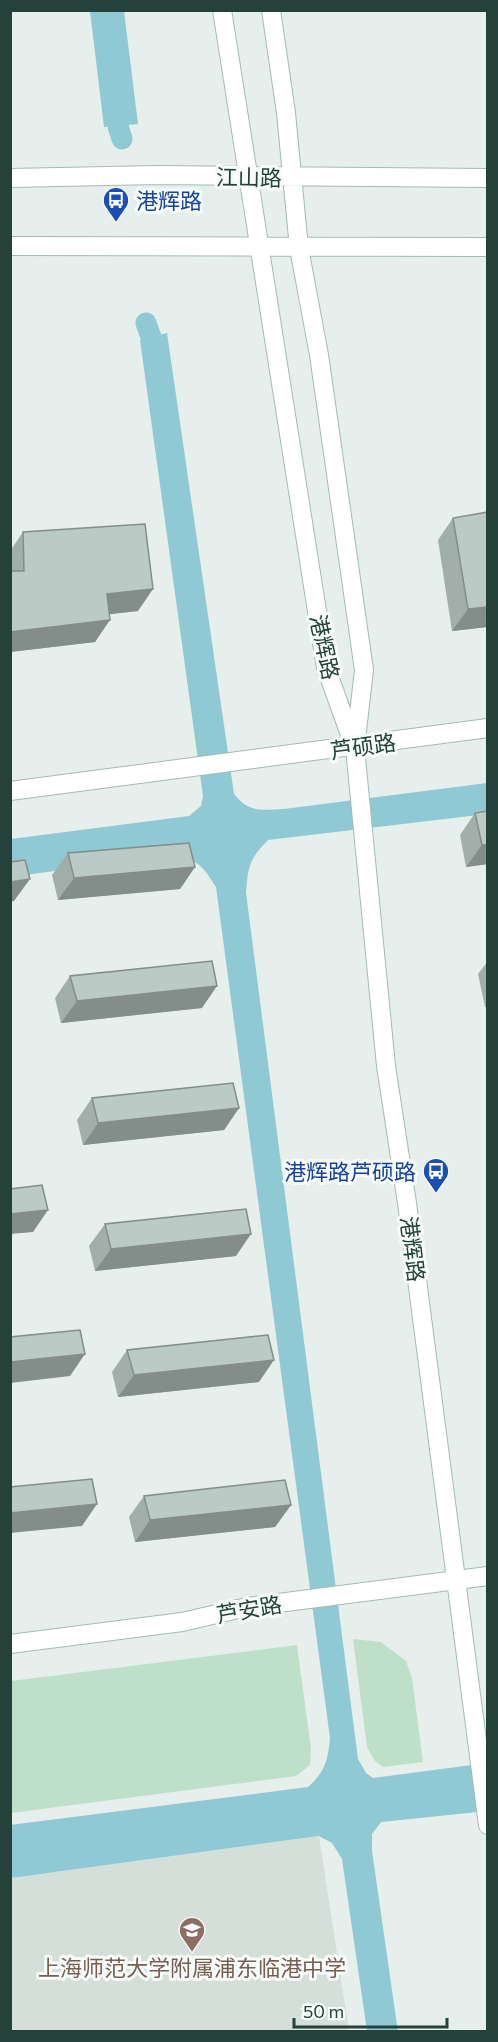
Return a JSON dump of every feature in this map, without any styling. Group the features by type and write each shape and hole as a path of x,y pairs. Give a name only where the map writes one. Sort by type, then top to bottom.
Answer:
{"main road":[{"name":"港辉路","path":"222,10 326,668 355,748"},
{"name":"港辉路","path":"271,10 294,178 299,248 319,355 364,670 355,748 357,793 386,1066 407,1203 454,1580 488,1825"},
{"name":"江山路","path":"10,178 488,178"},
{"path":"10,246 488,247"},
{"name":"芦硕路","path":"10,791 355,748 488,728"},
{"name":"芦安路","path":"10,1644 182,1622 247,1608 488,1576"}],"shaded area":[{"name":"上海师范大学附属浦东临港中学","path":"319,1836 349,2031 11,2031 10,1878"}],"green space":[{"path":"353,1639 381,1642 406,1661 412,1678 423,1762 383,1767 374,1760 367,1747"},
{"path":"297,1645 311,1749 310,1765 296,1776 11,1813 11,1681"}],"water":[{"path":"90,11 124,11 138,124 104,127"},
{"path":"167,333 234,794 251,807 269,810 487,783 487,814 268,840 251,864 246,893 358,1759 366,1773 373,1778 487,1763 487,1811 381,1822 372,1834 372,1851 398,2032 367,2031 342,1859 332,1843 319,1836 11,1878 10,1825 308,1787 325,1765 330,1738 216,887 205,871 195,862 189,859 163,856 11,877 11,839 189,816 201,806 203,796 140,340"}],"building":[{"path":"488,512 488,607 468,609 453,518"},
{"path":"145,524 153,589 107,594 110,620 10,632 10,571 24,571 23,532"},
{"path":"488,811 488,845 482,845 475,813"},
{"path":"189,843 195,867 74,878 68,853"},
{"path":"25,860 30,879 10,882 10,862"},
{"path":"212,961 217,986 77,1001 70,976"},
{"path":"233,1083 239,1108 98,1123 92,1098"},
{"path":"42,1185 48,1210 10,1214 10,1189"},
{"path":"246,1209 251,1234 111,1249 105,1224"},
{"path":"80,1330 85,1354 10,1362 10,1337"},
{"path":"268,1335 274,1360 134,1375 127,1350"},
{"path":"92,1479 97,1504 10,1513 10,1487"},
{"path":"285,1480 291,1505 150,1520 144,1496"}],"waterway":[{"path":"118,126 122,139"},
{"path":"146,323 151,337"}],"place":[{"name":"港辉路","path":"116,223"},
{"name":"港辉路芦硕路","path":"436,1194"},
{"name":"上海师范大学附属浦东临港中学","path":"192,1953"}]}
